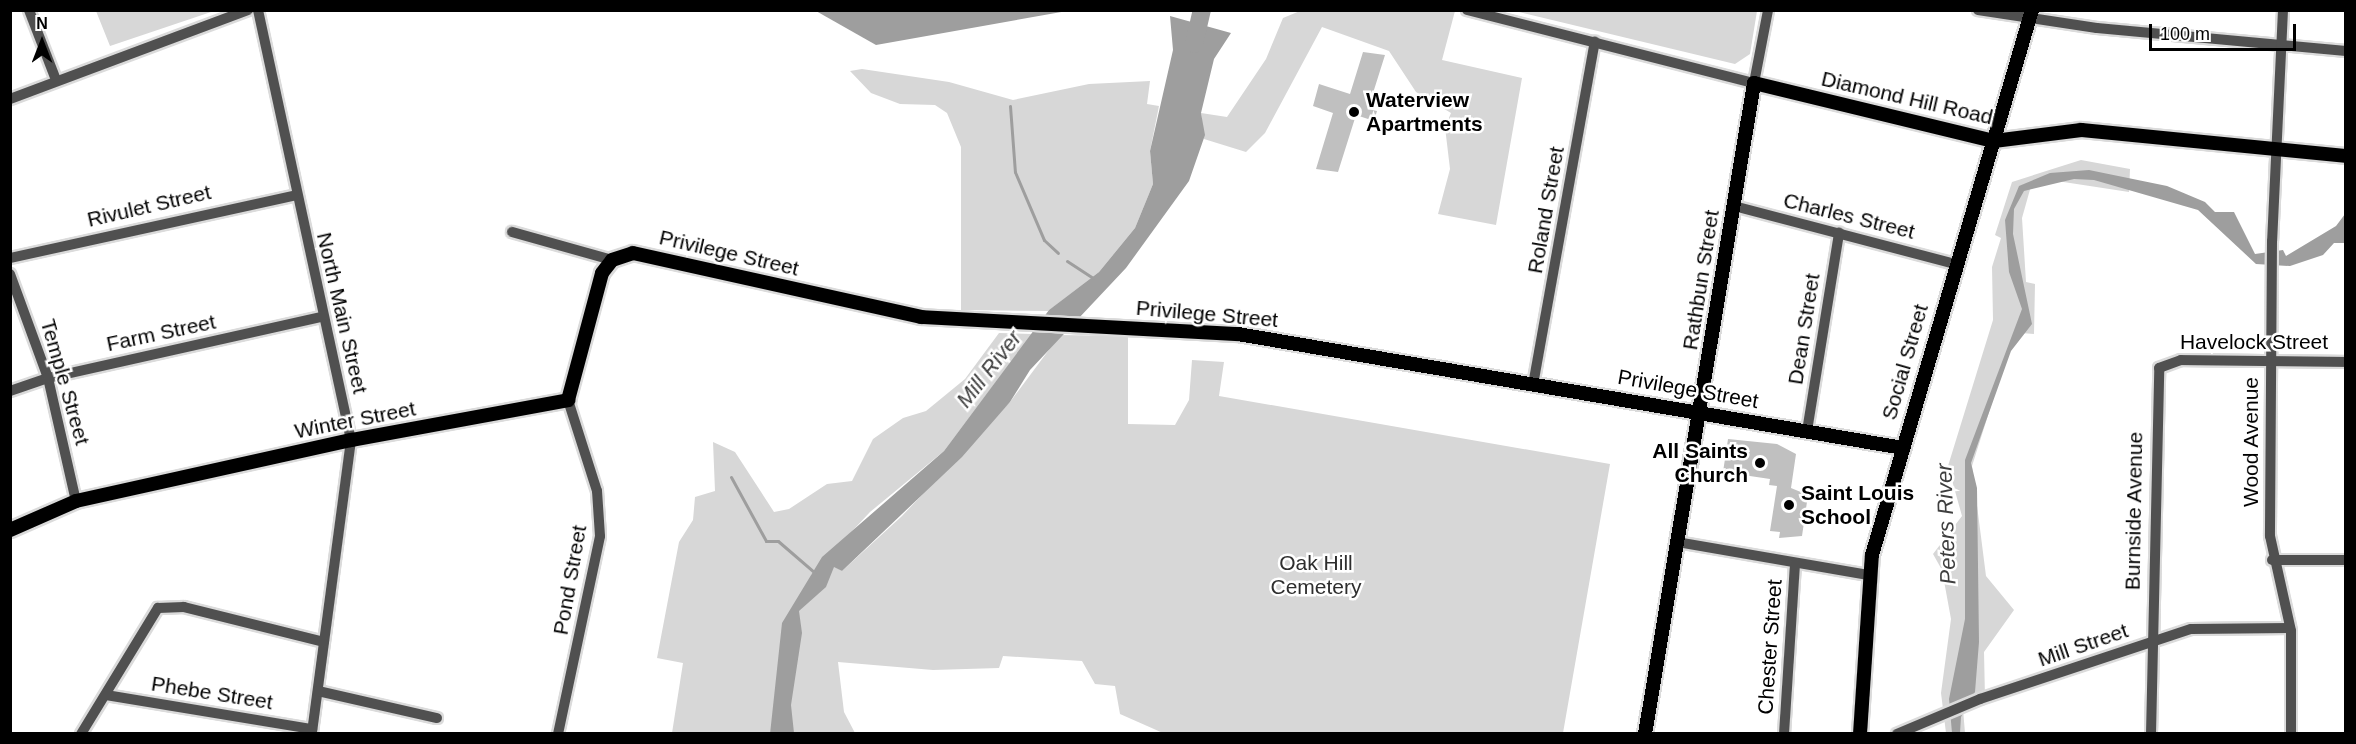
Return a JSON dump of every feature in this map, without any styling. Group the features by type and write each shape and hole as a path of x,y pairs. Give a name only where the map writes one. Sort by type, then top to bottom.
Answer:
{"main road":[{"name":"Social Street","path":"1860,734 1869,574 1955,264 1995,141 2030,15"},
{"name":"Diamond Hill Road","path":"1755,83 1995,141 2081,130 2346,156"},
{"name":"Rathbun Street","path":"1645,734 1755,83"},
{"name":"Privilege Street","path":"612,260 639,254 921,317 1238,334 1903,448"},
{"path":"568,400 602,273 612,260"},
{"name":"Winter Street","path":"10,530 76,501 351,440 568,400"}],"street":[{"path":"29,10 56,81"},
{"path":"10,99 248,10"},
{"name":"North Main Street","path":"258,10 322,317 351,440 312,731"},
{"name":"Diamond Hill Road","path":"1467,10 1755,83"},
{"name":"Rathbun Street","path":"1755,83 1768,10"},
{"path":"1977,10 2346,51"},
{"name":"Wood Avenue","path":"2283,10 2271,270 2272,560 2290,628 2291,734"},
{"name":"Roland Street","path":"1533,385 1595,42"},
{"name":"Rivulet Street","path":"10,258 296,195"},
{"name":"Charles Street","path":"1734,206 1955,264"},
{"name":"Privilege Street","path":"512,232 612,260"},
{"name":"Dean Street","path":"1807,431 1839,233"},
{"name":"Temple Street","path":"10,274 48,378 76,501"},
{"name":"Farm Street","path":"10,391 48,378 322,317"},
{"name":"Havelock Street","path":"2163,364 2346,362"},
{"name":"Burnside Avenue","path":"2151,734 2154,397 2163,364"},
{"name":"Pond Street","path":"558,734 600,536 597,491 568,400"},
{"path":"1677,542 1869,574"},
{"path":"2272,560 2346,560"},
{"name":"Chester Street","path":"1784,734 1795,563"},
{"path":"81,734 106,695 146,623 165,606 324,642"},
{"name":"Mill Street","path":"1897,734 1980,699 2152,642 2203,628 2290,628"},
{"path":"318,691 437,718"},
{"name":"Phebe Street","path":"106,695 312,731"}],"green space":[{"path":"1757,10 1750,54 1735,64 1515,11"},
{"path":"96,11 214,11 110,46"},
{"path":"1300,11 1455,11 1442,60 1522,78 1496,225 1438,214 1450,169 1445,127 1451,113 1416,92 1389,51 1322,27 1265,133 1246,152 1204,139 1201,113 1227,117 1266,59 1283,18"},
{"path":"862,69 949,82 1013,100 1089,84 1150,81 1147,104 1159,106 1150,151 1153,184 1135,228 1099,272 1048,311 961,310 961,147 947,113 935,105 900,104 871,93 850,71"},
{"path":"2081,160 2130,169 2129,192 2057,181 2031,186 2022,218 2026,282 2035,284 2034,334 2021,333 2009,349 1972,466 1986,576 2014,610 1984,652 1985,698 1963,709 1965,733 1946,733 1941,693 1951,619 1942,570 1933,554 1962,516 1948,466 1993,320 1992,267 2001,238 1995,235 2012,182"},
{"name":"Oak Hill Cemetery","path":"999,333 1032,334 944,451 870,512 811,575 834,566 842,571 902,516 1010,402 1060,335 1128,336 1128,424 1175,425 1189,400 1192,360 1224,362 1219,396 1610,464 1563,733 1163,733 1120,714 1115,686 1095,684 1082,661 1003,656 999,668 933,670 838,662 844,712 855,733 672,733 683,663 657,658 679,542 693,520 695,497 715,491 713,442 735,452 774,512 789,509 827,484 852,481 873,439 903,418 926,411 965,379"}],"shaded area":[{"path":"817,10 1067,11 876,45"},
{"path":"1170,16 1231,33 1214,59 1201,113 1205,135 1189,181 1126,268 1030,370 1010,402 962,457 842,571 834,567 826,587 799,611 802,633 791,705 794,733 770,734 782,623 822,557 944,451 1049,310 1099,272 1135,228 1153,184 1150,151 1173,50"},
{"path":"2089,170 2167,186 2205,202 2215,212 2234,212 2255,254 2283,250 2286,256 2336,226 2345,214 2345,243 2334,243 2323,255 2290,266 2256,264 2198,210 2094,180 2074,179 2024,191 2014,209 2013,234 2032,324 2011,351 1971,463 1977,488 1979,642 1975,692 1961,717 1960,733 1952,733 1949,699 1965,619 1965,460 2022,309 2009,272 2005,220 2019,186 2050,173"}],"building":[{"name":"Waterview Apartments","path":"1363,52 1385,55 1368,109 1377,111 1374,121 1356,115 1338,172 1316,169 1333,113 1313,106 1319,84 1350,94"},
{"path":"1728,439 1777,444 1796,454 1791,488 1808,495 1802,536 1779,538 1780,532 1770,531 1777,486 1769,485 1770,479 1723,472"}],"waterway":[{"name":"Mill River","path":"1194,44 1202,10"},
{"path":"1010,106 1015,172 1044,240 1058,253"},
{"path":"1067,261 1093,278"},
{"path":"731,477 766,541 778,541 814,572"}],"place":[{"name":"Waterview Apartments","path":"1354,112"},
{"name":"All Saints Church","path":"1760,463"},
{"name":"Saint Louis School","path":"1789,505"}],"water label":[{"name":"Peters River","path":"1946,524"}]}
